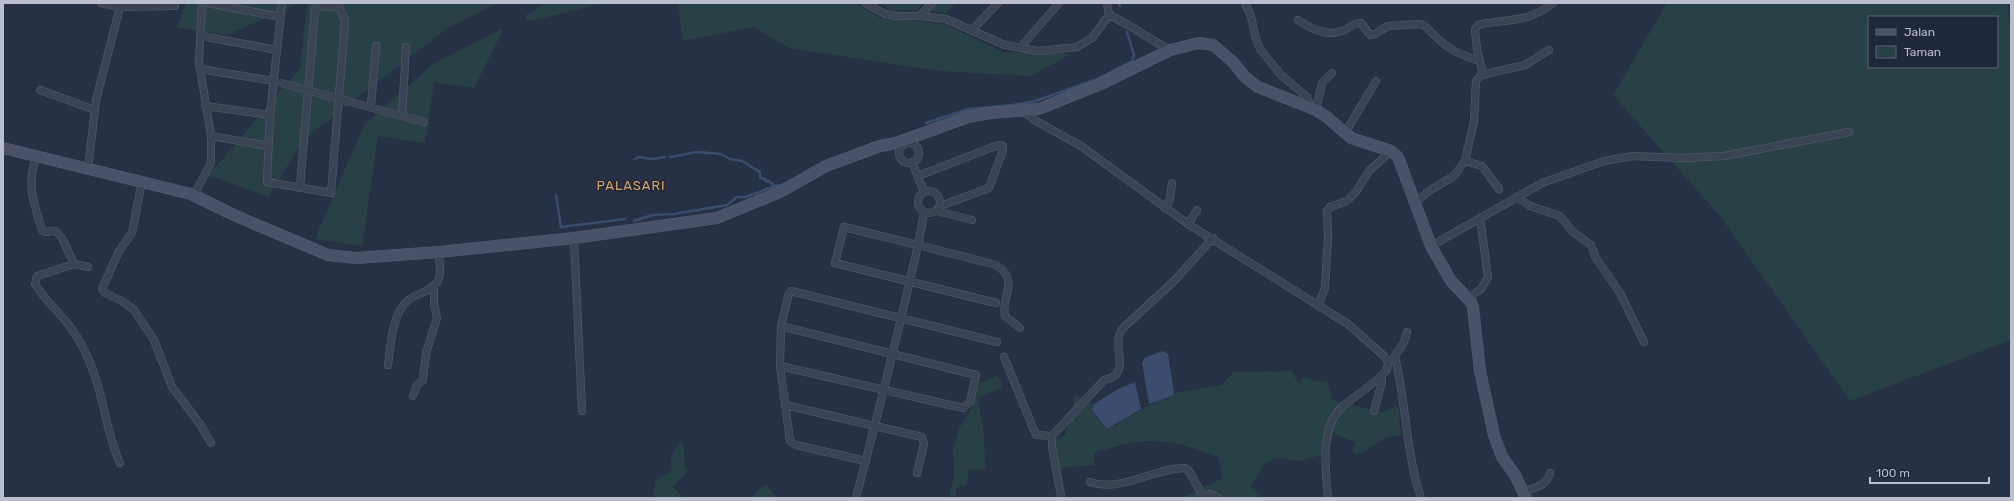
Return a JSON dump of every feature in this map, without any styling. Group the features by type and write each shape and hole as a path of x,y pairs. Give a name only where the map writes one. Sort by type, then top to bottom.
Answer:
{"main road":[{"path":"3,148 194,195 328,255 356,258 439,252 574,238 717,218 780,192 826,166 905,141 968,117 990,113 1024,112 1052,105 1101,84 1170,50 1199,43 1213,45 1233,62 1245,76 1258,87 1313,109 1328,118 1345,133 1365,144 1391,151 1398,157 1414,204 1431,246 1451,281 1468,298 1473,307 1480,372 1494,435 1502,457 1525,494"}],"street":[{"path":"101,3 120,7 176,6"},
{"path":"194,195 211,163 211,136 200,69 202,3"},
{"path":"208,3 280,17"},
{"path":"282,3 270,115 267,182 300,188 331,193 346,27 343,13 339,7 319,6 315,9 300,188"},
{"path":"920,16 932,3"},
{"path":"972,30 998,3"},
{"path":"1020,48 1059,3"},
{"path":"867,4 885,14 946,19 1005,45 1050,51 1077,47 1092,38 1109,15 1108,3"},
{"path":"1245,3 1251,16 1255,36 1260,49 1281,75 1307,96 1313,109"},
{"path":"1483,75 1475,30 1478,25 1508,20 1519,21 1530,17 1553,3"},
{"path":"88,169 95,110 120,7"},
{"path":"1109,15 1132,25 1150,40 1170,50"},
{"path":"1298,20 1320,32 1342,31 1354,23 1361,23 1370,34 1375,34 1388,26 1420,24 1425,26 1447,48 1465,57 1480,61"},
{"path":"201,36 277,50"},
{"path":"371,106 376,46"},
{"path":"402,115 406,47"},
{"path":"1414,204 1429,191 1454,176 1465,161 1474,121 1476,81 1483,75 1525,65 1549,50"},
{"path":"200,69 274,80 424,122"},
{"path":"1313,109 1322,83 1332,73"},
{"path":"1345,133 1376,81"},
{"path":"40,90 95,110"},
{"path":"205,106 270,115"},
{"path":"1024,112 1036,121 1081,146 1188,224 1213,238 1348,324 1384,356 1388,362 1387,370 1382,377 1341,408 1330,430 1324,453 1328,498"},
{"path":"1431,246 1542,182 1614,159 1633,156 1684,158 1724,156 1849,132"},
{"path":"211,136 269,146"},
{"path":"905,141 915,146 918,152 917,158 912,162 906,162 900,156 900,150 905,141"},
{"path":"918,176 998,146 1002,146 1003,150 989,188 938,208 932,214 924,213 919,208 917,201 920,195 924,192 930,191 937,194 938,208"},
{"path":"1318,306 1325,288 1328,239 1327,211 1330,207 1347,201 1355,193 1369,171 1391,151"},
{"path":"37,157 34,163 31,188 42,230 45,232 56,231 62,238 74,264"},
{"path":"1465,161 1482,166 1499,189"},
{"path":"912,162 924,192"},
{"path":"142,181 132,233 119,251 102,290 122,301 134,310 154,340 172,387 200,424 211,443"},
{"path":"1166,209 1170,199 1172,183"},
{"path":"1517,197 1530,206 1560,216 1573,232 1591,245 1596,258 1620,293 1644,342"},
{"path":"938,208 972,220"},
{"path":"1188,224 1197,210"},
{"path":"856,498 902,317 924,213"},
{"path":"1468,298 1481,289 1488,277 1480,218"},
{"path":"996,303 910,280 835,263 844,227 996,265 1007,276 1009,285 1004,305 1005,316 1020,328"},
{"path":"574,238 582,411"},
{"path":"1061,496 1052,448 1052,436 1104,380 1115,377 1118,374 1120,364 1118,334 1122,329 1174,280 1213,238"},
{"path":"388,365 391,337 403,306 410,298 434,288 440,279 439,252"},
{"path":"88,267 74,264 37,276 35,284 56,312 68,324 89,360 103,403 114,450 120,463"},
{"path":"414,396 417,386 423,380 426,353 437,324 434,288"},
{"path":"866,461 796,445 790,441 780,366 781,326 787,300 791,291 902,317 997,342"},
{"path":"780,366 963,408 970,402 976,375 781,326"},
{"path":"1388,362 1395,357 1404,342 1406,332"},
{"path":"1004,357 1036,435 1052,436"},
{"path":"1395,357 1403,396 1413,465 1421,498"},
{"path":"1374,411 1382,377"},
{"path":"785,405 922,437 924,444 917,473"},
{"path":"1090,482 1098,485 1114,484 1185,468 1189,471 1204,498 1210,494 1218,498"},
{"path":"1525,494 1544,483 1548,479 1550,473"}],"green space":[{"path":"186,3 300,3 227,35 177,27"},
{"path":"307,3 498,3 448,28 304,139 268,197 209,175 300,68"},
{"path":"545,3 603,3 531,21 526,20 526,15"},
{"path":"678,3 855,3 880,18 944,24 1003,52 1071,54 1031,76 939,71 789,48 753,27 683,41"},
{"path":"880,3 924,3 917,10 890,10"},
{"path":"933,3 956,3 946,13 928,10"},
{"path":"1667,3 2007,3 2011,35 2011,340 1850,401 1720,216 1613,95"},
{"path":"504,28 474,88 434,82 425,143 378,136 362,246 315,239 364,125 433,64"},
{"path":"1292,371 1298,384 1303,378 1307,377 1314,381 1327,381 1332,400 1383,413 1398,405 1401,435 1387,437 1358,455 1352,452 1355,442 1334,434 1325,457 1320,455 1302,461 1276,458 1265,464 1251,486 1263,498 1183,498 1223,478 1218,457 1168,442 1147,441 1125,444 1094,453 1095,465 1056,468 1048,441 1065,436 1076,395 1093,404 1092,411 1107,430 1149,405 1172,397 1174,393 1221,385 1234,372"},
{"path":"996,376 1000,379 1002,388 977,398 983,426 986,470 969,469 967,485 957,487 955,498 949,498 954,476 953,448 959,429 973,406 974,390 981,382"},
{"path":"680,443 683,444 685,464 688,471 672,487 685,498 653,498 655,482 659,477 670,472 672,468 670,456"},
{"path":"766,484 778,498 750,498"}],"water":[{"path":"1163,351 1168,354 1174,393 1172,396 1149,404 1142,363 1144,358"},
{"path":"1135,382 1141,409 1107,429 1092,410 1094,404 1118,389"}],"waterway":[{"path":"926,123 969,109 1013,105 1035,101 1095,80 1132,61 1134,55 1127,32"},
{"path":"670,157 697,152 721,154 730,159 742,161 760,172 760,178 765,179 767,182 769,181 775,186"},
{"path":"635,159 639,157 652,159 665,157"},
{"path":"634,221 652,215 674,214 727,205 737,197 746,197 775,186 783,185"},
{"path":"556,195 561,227 625,219"}],"district":[{"name":"PALASARI","path":"631,185"}]}
